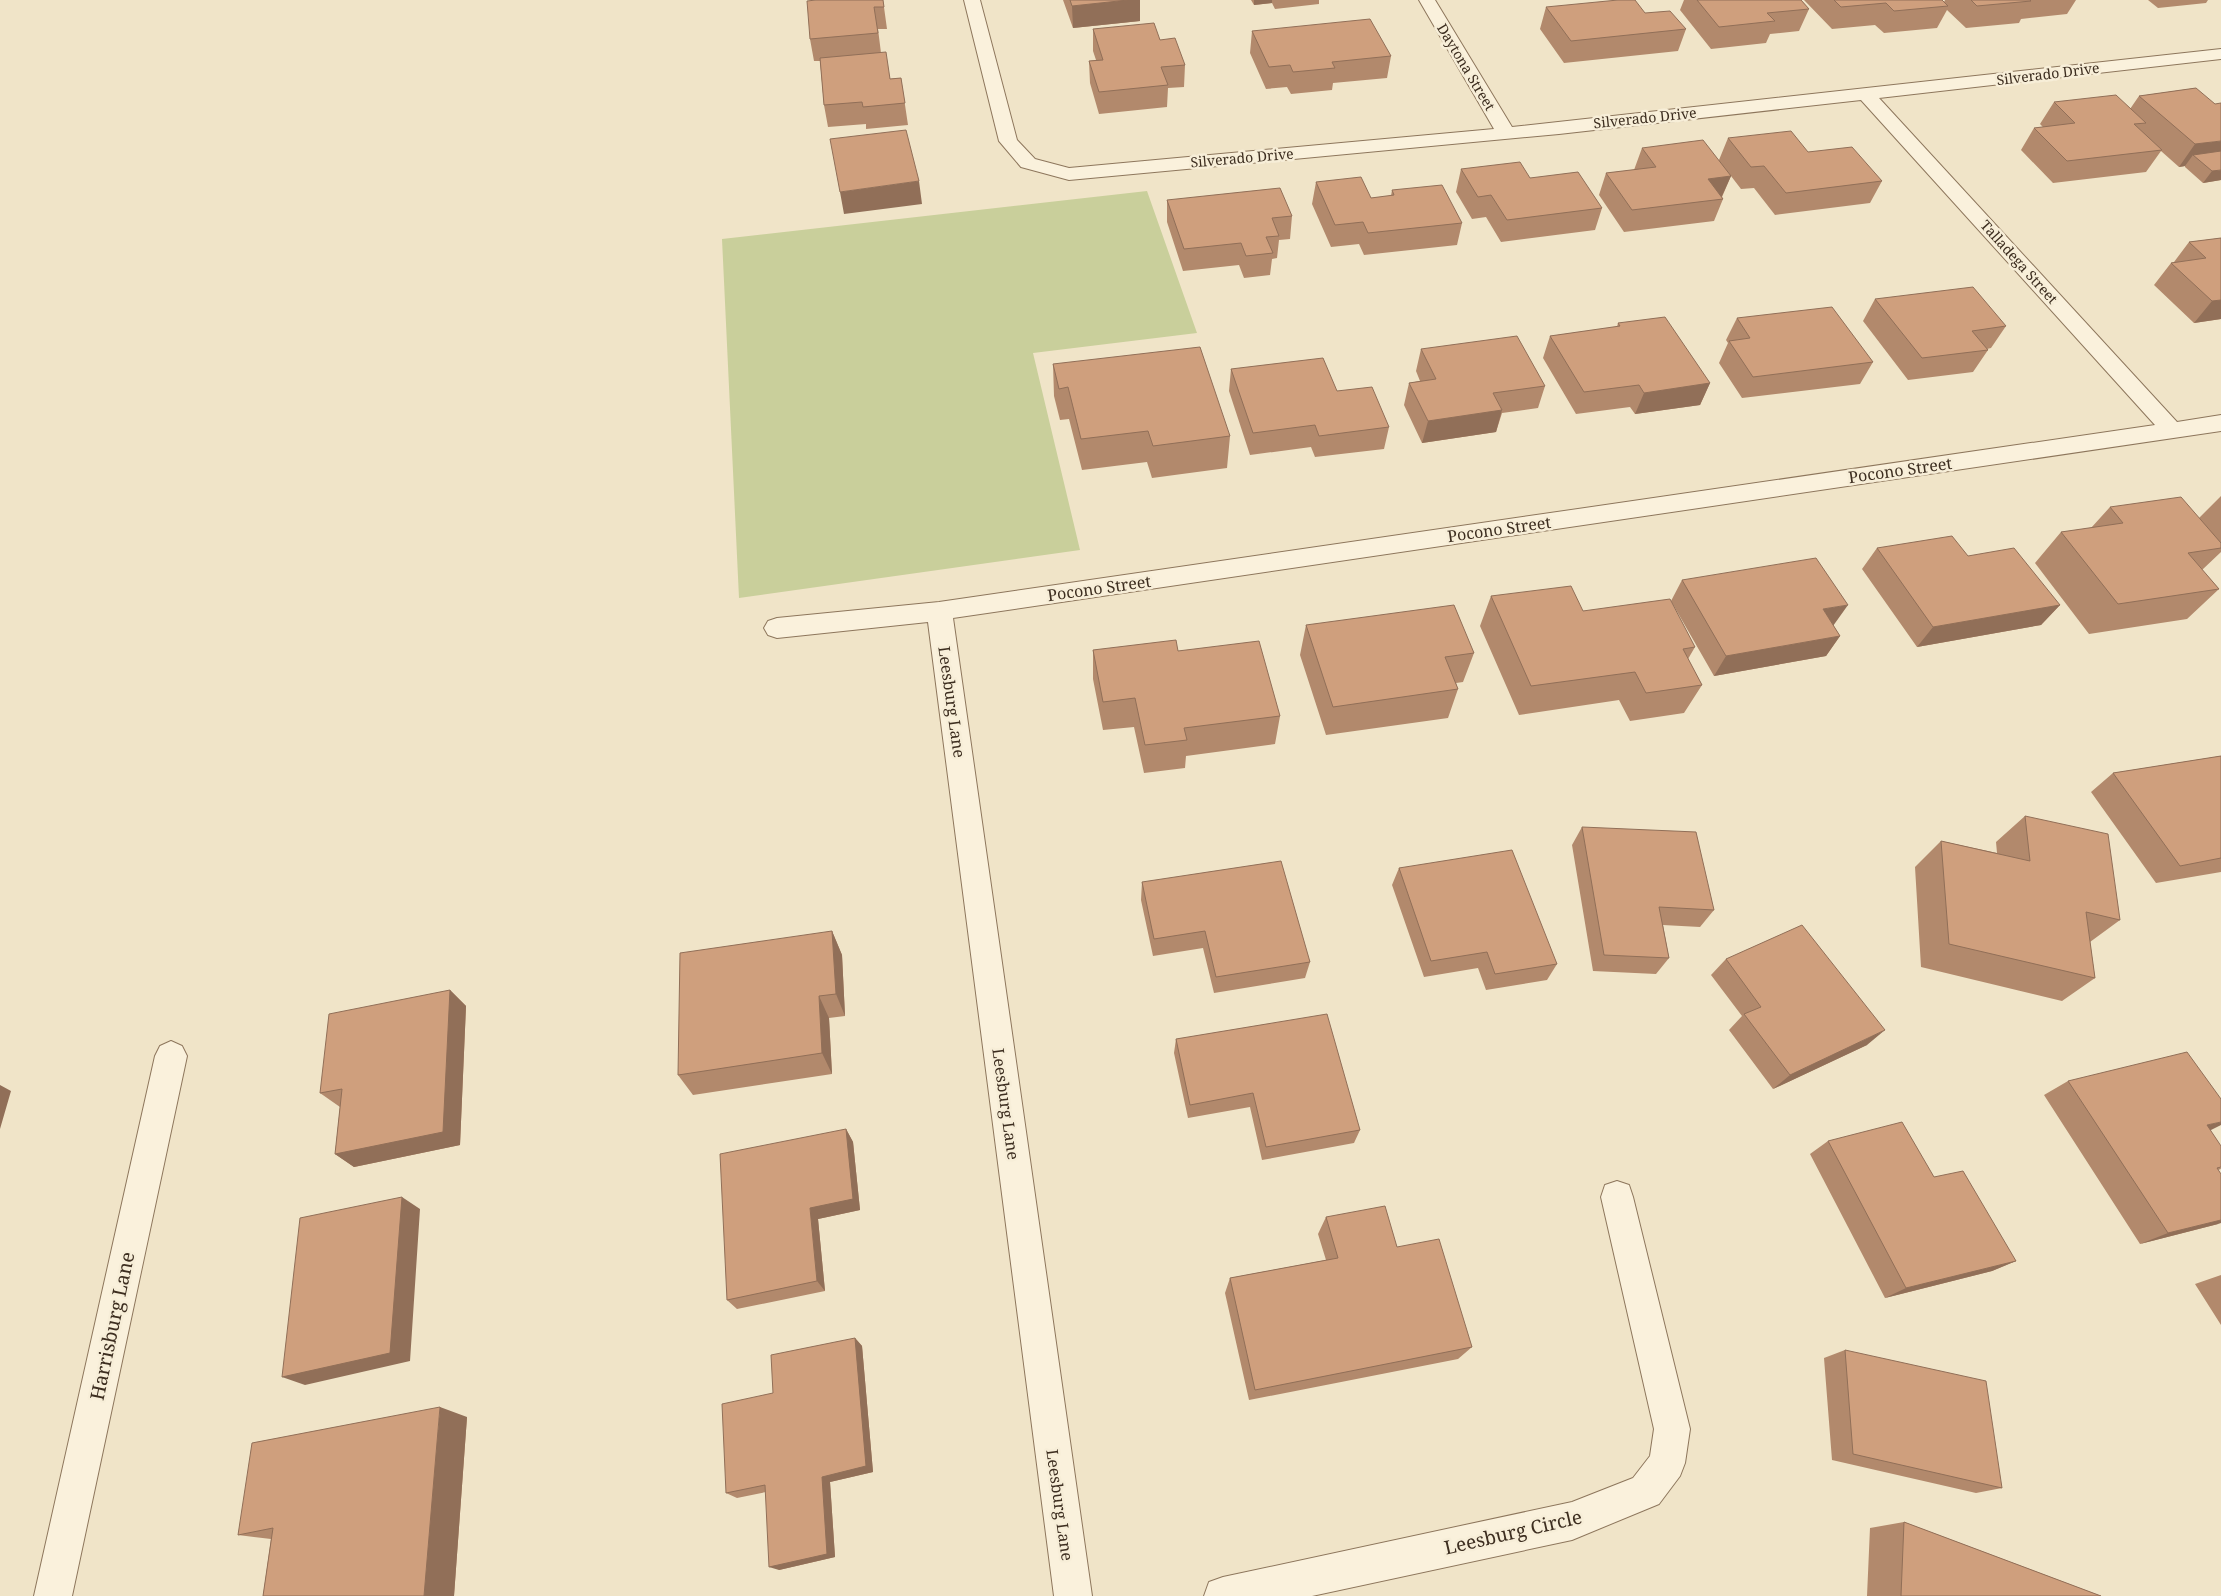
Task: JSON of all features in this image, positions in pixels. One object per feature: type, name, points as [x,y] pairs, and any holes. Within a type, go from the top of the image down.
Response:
[{"type":"street","name":"Silverado Drive","points":[[972,0],[1008,140],[1028,163],[1069,174],[1506,133],[2221,54]]},
{"type":"street","name":"Daytona Street","points":[[1427,0],[1506,133]]},
{"type":"street","name":"Talladega Street","points":[[1866,94],[2172,430]]},
{"type":"street","name":"Pocono Street","points":[[777,628],[939,611],[2221,423]]},
{"type":"street","name":"Leesburg Lane","points":[[939,611],[1073,1596]]},
{"type":"street","name":"Harrisburg Lane","points":[[54,1596],[171,1056]]},
{"type":"street","name":"Leesburg Circle","points":[[1223,1596],[1572,1521],[1646,1491],[1667,1463],[1672,1429],[1617,1197]]},
{"type":"green space","points":[[1147,191],[1197,333],[1033,353],[1080,550],[739,598],[722,239]]},
{"type":"building","points":[[883,0],[884,7],[874,7],[878,33],[810,39],[807,1]]},
{"type":"building","points":[[1070,0],[1128,0],[1072,6]]},
{"type":"building","points":[[1635,0],[1645,13],[1670,11],[1686,29],[1571,41],[1546,7]]},
{"type":"building","points":[[1697,0],[1801,0],[1809,9],[1767,13],[1775,21],[1719,27]]},
{"type":"building","points":[[1834,0],[1942,0],[1948,6],[1894,11],[1886,3],[1841,7]]},
{"type":"building","points":[[1971,0],[2030,0],[2031,1],[1977,6]]},
{"type":"building","points":[[1370,19],[1391,56],[1332,62],[1335,68],[1293,72],[1290,65],[1269,67],[1252,31]]},
{"type":"building","points":[[1154,23],[1160,40],[1175,38],[1185,65],[1161,67],[1168,85],[1099,92],[1089,61],[1103,60],[1093,29]]},
{"type":"building","points":[[886,52],[890,79],[901,78],[905,103],[863,107],[862,102],[824,105],[820,58]]},
{"type":"building","points":[[2196,88],[2215,104],[2221,103],[2221,141],[2195,144],[2139,96]]},
{"type":"building","points":[[2116,95],[2146,123],[2134,124],[2162,150],[2067,161],[2034,128],[2075,123],[2054,102]]},
{"type":"building","points":[[906,130],[919,181],[840,192],[830,139]]},
{"type":"building","points":[[1791,131],[1808,152],[1852,147],[1882,181],[1786,193],[1764,166],[1751,167],[1728,138]]},
{"type":"building","points":[[1703,140],[1731,176],[1708,179],[1723,199],[1632,210],[1606,173],[1656,167],[1642,148]]},
{"type":"building","points":[[2221,151],[2221,170],[2212,171],[2193,155]]},
{"type":"building","points":[[1520,162],[1530,178],[1578,172],[1602,208],[1507,220],[1491,195],[1478,197],[1461,169]]},
{"type":"building","points":[[1361,177],[1371,198],[1394,195],[1392,190],[1442,185],[1462,223],[1368,233],[1363,222],[1335,225],[1316,182]]},
{"type":"building","points":[[1280,188],[1292,216],[1272,218],[1279,236],[1266,237],[1273,253],[1246,256],[1241,243],[1184,249],[1167,200]]},
{"type":"building","points":[[2221,238],[2221,300],[2212,301],[2171,263],[2206,258],[2189,242]]},
{"type":"building","points":[[1973,287],[2006,326],[1972,331],[1988,350],[1922,358],[1875,299]]},
{"type":"building","points":[[1832,307],[1873,362],[1753,377],[1729,341],[1750,338],[1737,318]]},
{"type":"building","points":[[1665,317],[1710,383],[1644,393],[1639,385],[1584,392],[1550,336],[1620,326],[1618,323]]},
{"type":"building","points":[[1517,336],[1545,386],[1493,393],[1502,410],[1428,421],[1409,383],[1436,379],[1421,349]]},
{"type":"building","points":[[1200,347],[1230,436],[1153,446],[1148,431],[1081,439],[1068,387],[1059,389],[1053,364]]},
{"type":"building","points":[[1323,358],[1337,391],[1372,387],[1389,427],[1319,436],[1315,425],[1253,433],[1231,369]]},
{"type":"building","points":[[2181,497],[2221,543],[2221,548],[2188,553],[2219,589],[2118,604],[2061,532],[2123,523],[2110,507]]},
{"type":"building","points":[[1952,536],[1968,556],[2014,548],[2060,605],[1933,627],[1877,548]]},
{"type":"building","points":[[1816,558],[1848,605],[1823,609],[1840,636],[1726,656],[1682,580]]},
{"type":"building","points":[[1571,586],[1583,611],[1670,599],[1695,647],[1683,649],[1702,685],[1646,693],[1635,672],[1531,686],[1491,596]]},
{"type":"building","points":[[1454,605],[1474,653],[1445,657],[1458,689],[1333,707],[1306,625]]},
{"type":"building","points":[[1176,640],[1178,651],[1259,641],[1280,716],[1184,728],[1187,740],[1145,745],[1135,698],[1103,702],[1093,650]]},
{"type":"building","points":[[2221,756],[2221,858],[2180,866],[2113,773]]},
{"type":"building","points":[[2025,816],[2108,834],[2120,920],[2086,912],[2095,978],[1949,944],[1941,841],[2030,861]]},
{"type":"building","points":[[1582,827],[1696,832],[1714,910],[1659,907],[1669,958],[1604,955]]},
{"type":"building","points":[[1512,850],[1557,964],[1495,974],[1487,952],[1431,961],[1399,868]]},
{"type":"building","points":[[1281,861],[1310,962],[1216,977],[1205,931],[1154,939],[1142,882]]},
{"type":"building","points":[[1802,925],[1885,1030],[1790,1075],[1744,1014],[1761,1007],[1726,959]]},
{"type":"building","points":[[832,931],[836,994],[819,996],[822,1053],[678,1075],[680,953]]},
{"type":"building","points":[[450,990],[443,1132],[335,1154],[342,1089],[320,1093],[329,1014]]},
{"type":"building","points":[[1327,1014],[1360,1130],[1266,1147],[1253,1093],[1190,1105],[1176,1039]]},
{"type":"building","points":[[2187,1052],[2221,1099],[2221,1122],[2207,1125],[2221,1146],[2221,1167],[2217,1168],[2221,1174],[2221,1220],[2168,1233],[2068,1081]]},
{"type":"building","points":[[1902,1122],[1934,1177],[1963,1171],[2016,1261],[1906,1288],[1828,1141]]},
{"type":"building","points":[[846,1129],[853,1199],[810,1208],[817,1281],[727,1300],[720,1154]]},
{"type":"building","points":[[402,1197],[390,1353],[282,1377],[300,1218]]},
{"type":"building","points":[[1385,1206],[1397,1247],[1439,1239],[1472,1347],[1255,1390],[1230,1278],[1338,1258],[1326,1217]]},
{"type":"building","points":[[855,1338],[866,1466],[822,1477],[827,1554],[769,1567],[765,1485],[726,1493],[722,1404],[773,1393],[771,1355]]},
{"type":"building","points":[[1845,1350],[1986,1381],[2002,1488],[1853,1454]]},
{"type":"building","points":[[440,1407],[424,1596],[263,1596],[273,1528],[238,1535],[252,1443]]},
{"type":"building","points":[[1904,1522],[2101,1596],[1901,1596]]}]
